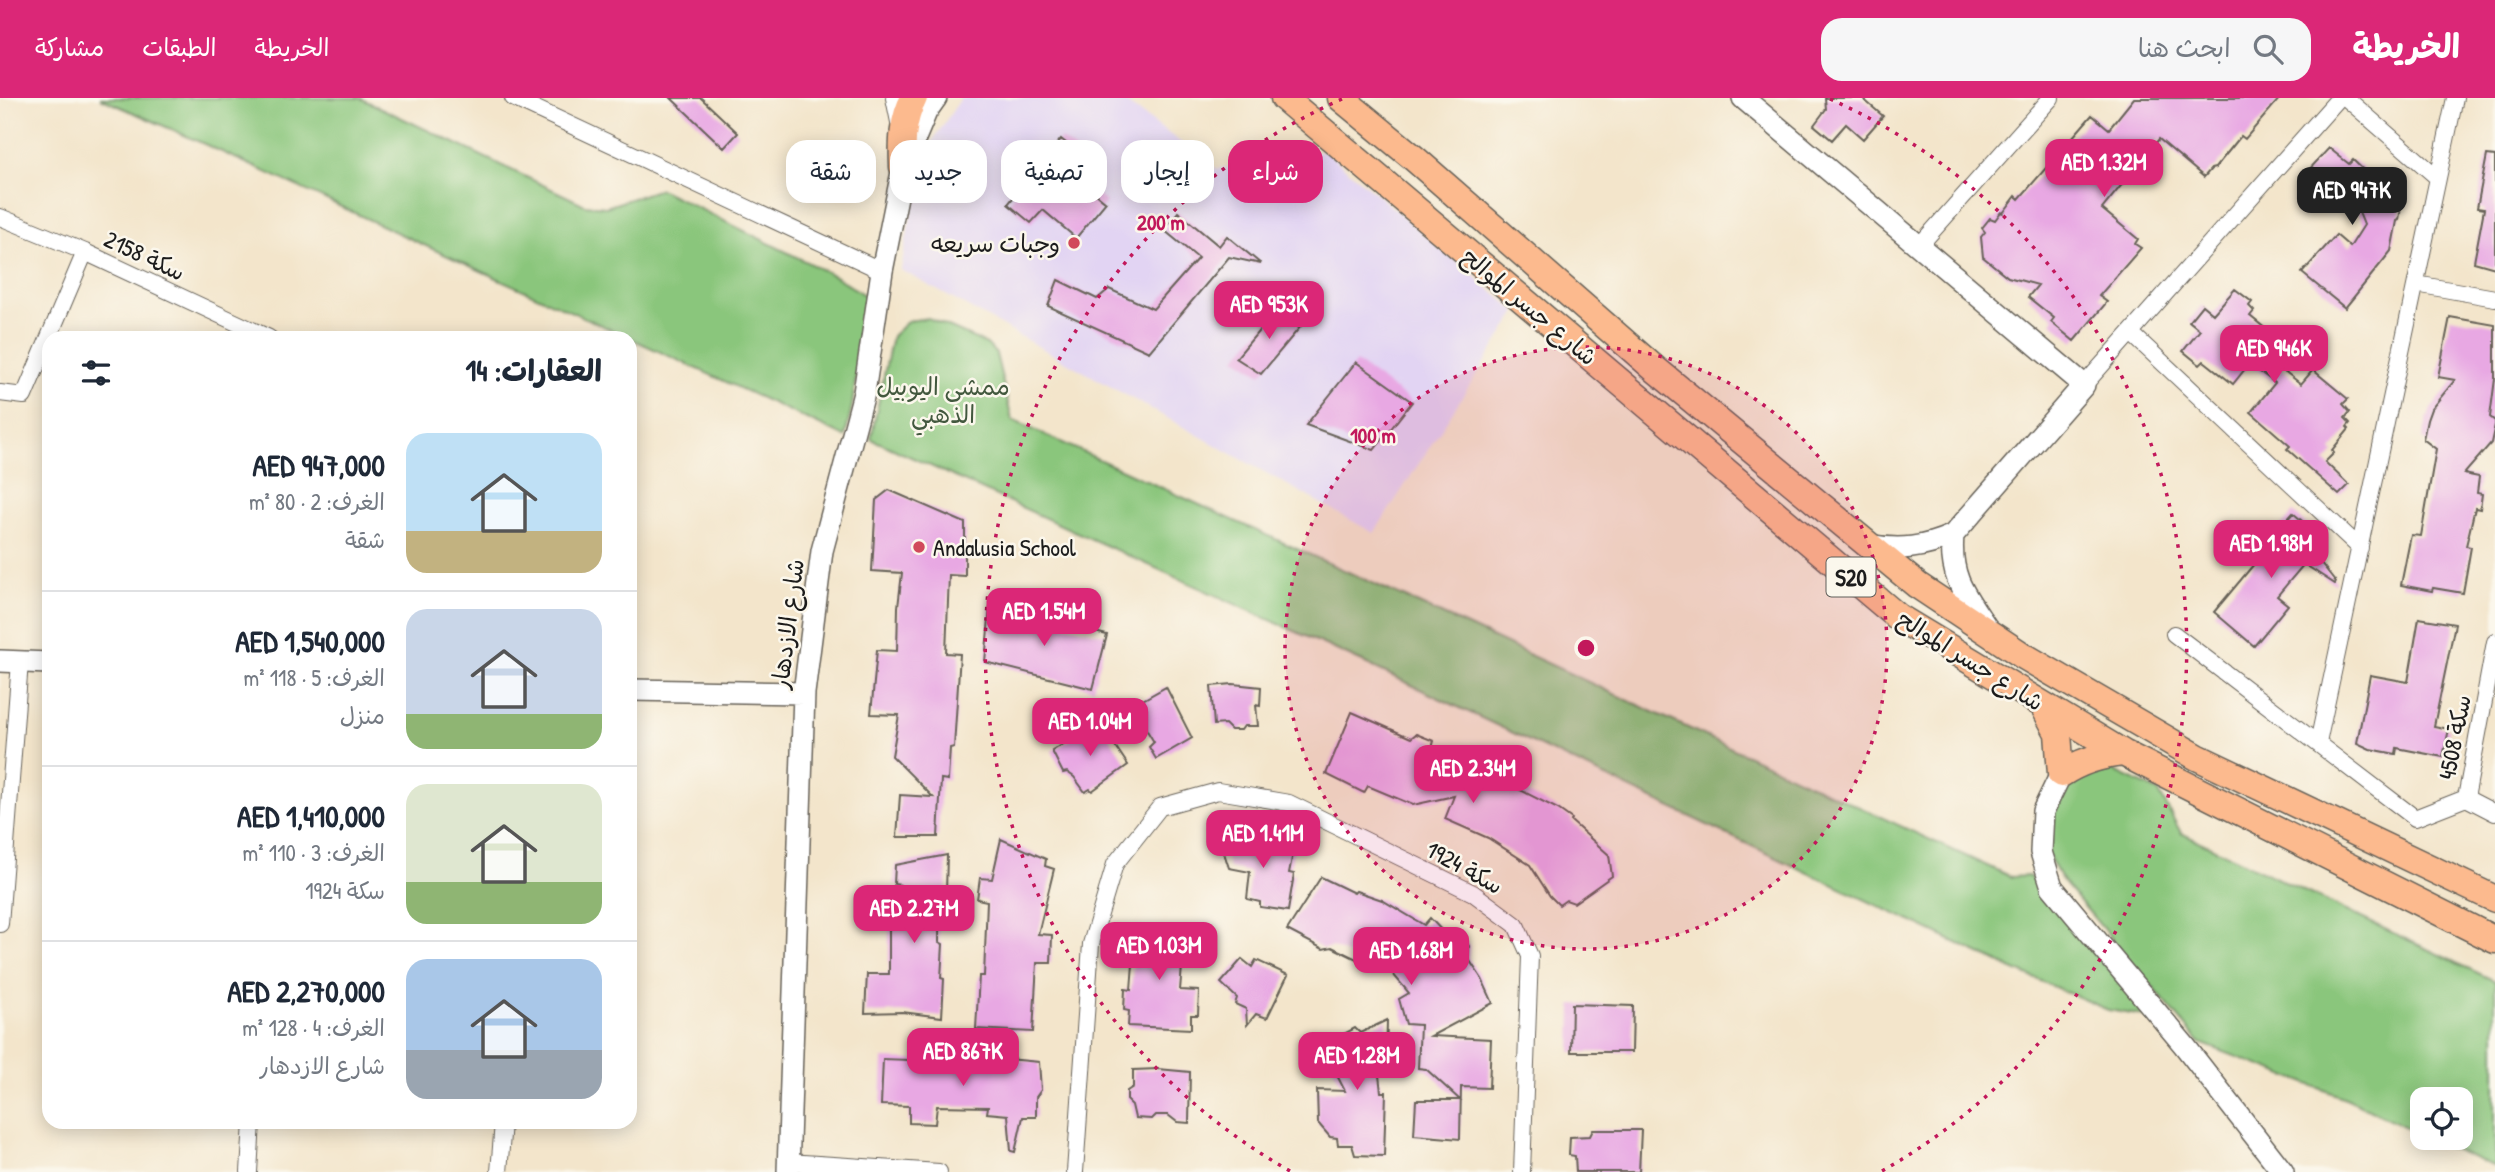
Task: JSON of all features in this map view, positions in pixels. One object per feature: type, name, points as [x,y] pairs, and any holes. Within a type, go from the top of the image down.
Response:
[{"type":"main road","points":[[902,140],[909,107],[914,98]]},
{"type":"main road","name":"شارع جسر الموالح","points":[[1284,98],[1898,617],[2175,782],[2495,940]]},
{"type":"main road","name":"شارع جسر الموالح","points":[[1341,98],[1415,159],[1655,369],[1917,585],[1992,636],[2197,757],[2495,899]]},
{"type":"main road","points":[[1371,98],[1415,159]]},
{"type":"main road","points":[[2043,705],[2058,733],[2061,774],[2080,762],[2123,753]]},
{"type":"street","points":[[515,98],[882,271]]},
{"type":"street","points":[[894,98],[902,137]]},
{"type":"street","name":"شارع الازدهار","points":[[914,140],[926,112],[936,98]]},
{"type":"street","points":[[1919,246],[2051,98]]},
{"type":"street","points":[[1867,545],[1911,549],[1933,544],[1953,535],[2339,98]]},
{"type":"street","points":[[2346,98],[2438,178]]},
{"type":"street","points":[[2318,743],[2455,98]]},
{"type":"street","points":[[1755,102],[1919,246],[2084,385]]},
{"type":"street","name":"شارع الازدهار","points":[[788,1167],[804,693],[822,551],[864,393],[882,271],[896,203]]},
{"type":"street","name":"سكة 2158","points":[[0,217],[85,252],[254,331]]},
{"type":"street","points":[[52,331],[85,252]]},
{"type":"street","points":[[2416,284],[2495,298]]},
{"type":"street","points":[[2131,333],[2360,548]]},
{"type":"street","points":[[0,393],[24,396],[42,354]]},
{"type":"street","points":[[1953,535],[1951,556],[1957,579],[1992,636]]},
{"type":"street","points":[[2174,634],[2415,818],[2466,798],[2495,813]]},
{"type":"street","name":"سكة 4508","points":[[2466,798],[2495,642]]},
{"type":"street","points":[[0,924],[10,661],[42,663]]},
{"type":"street","points":[[637,690],[804,693]]},
{"type":"street","points":[[2061,774],[2043,811],[2041,852],[2052,887],[2184,1045],[2283,1172]]},
{"type":"street","name":"سكة 1924","points":[[1075,1172],[1091,944],[1115,863],[1160,807],[1218,791],[1289,803],[1473,893],[1516,925],[1530,957],[1522,1172]]},
{"type":"street","points":[[249,1172],[252,1129]]},
{"type":"street","points":[[499,1172],[502,1129]]},
{"type":"street","points":[[788,1167],[939,1172]]},
{"type":"shaded area","points":[[961,98],[1120,98],[1177,140],[1121,140],[1121,203],[1214,203],[1214,167],[1217,169],[1228,167],[1228,203],[1323,203],[1325,151],[1517,312],[1374,533],[901,270],[913,203],[987,203],[987,140],[933,140]]},
{"type":"green space","name":"ممشى اليوبيل الذهبي","points":[[100,98],[360,98],[585,205],[606,207],[660,189],[835,276],[867,297],[852,406],[845,437],[637,341],[637,331],[614,331]]},
{"type":"green space","name":"ممشى اليوبيل الذهبي","points":[[928,318],[987,344],[996,354],[1012,420],[2011,877],[2029,876],[2150,1017],[2108,1010],[2001,964],[1367,664],[871,439],[892,336],[908,321]]},
{"type":"green space","points":[[2100,764],[2159,792],[2181,833],[2495,981],[2495,1167],[2455,1150],[2473,1150],[2473,1087],[2410,1087],[2410,1129],[2348,1099],[2200,1043],[2061,879],[2048,855],[2053,801],[2075,777]]},
{"type":"building","points":[[671,98],[701,98],[738,133],[724,148]]},
{"type":"building","points":[[1825,98],[1862,98],[1883,116],[1863,139],[1846,124],[1832,140],[1814,125],[1826,109]]},
{"type":"building","points":[[2134,98],[2280,98],[2245,139],[2241,136],[2215,168],[2204,177],[2159,139],[2102,209],[2138,239],[2135,244],[2141,248],[2099,296],[2107,302],[2074,341],[2051,322],[2054,318],[2028,297],[2038,285],[2008,277],[1983,257],[1981,237],[1985,232],[1982,228],[1990,218],[1995,220],[2003,213],[2016,196],[2019,199],[2092,115],[2109,129]]},
{"type":"building","points":[[2329,148],[2349,164],[2353,160],[2376,182],[2378,180],[2401,200],[2396,200],[2396,206],[2401,207],[2391,251],[2345,308],[2302,273],[2336,235],[2350,247],[2364,225],[2358,210],[2367,201],[2317,202],[2316,196],[2302,184],[2307,178],[2305,174]]},
{"type":"building","points":[[2487,155],[2495,156],[2495,268],[2474,262],[2484,209],[2477,208]]},
{"type":"building","points":[[1105,203],[1076,238],[1043,210],[1031,223],[1008,204]]},
{"type":"building","points":[[1178,212],[1219,246],[1227,236],[1261,264],[1229,257],[1149,352],[1048,306],[1058,280],[1097,299],[1109,289],[1153,309],[1198,258],[1164,230]]},
{"type":"building","points":[[2235,289],[2252,302],[2249,306],[2254,311],[2250,316],[2277,338],[2265,353],[2275,364],[2301,384],[2313,370],[2348,399],[2343,404],[2350,412],[2345,418],[2350,423],[2347,427],[2349,429],[2325,462],[2349,485],[2339,495],[2287,449],[2290,446],[2251,412],[2275,383],[2249,364],[2233,384],[2204,361],[2200,365],[2183,351],[2200,330],[2189,321],[2202,305],[2213,314]]},
{"type":"building","points":[[1279,307],[1301,326],[1261,374],[1236,358]]},
{"type":"building","points":[[2450,317],[2495,325],[2495,379],[2490,417],[2495,421],[2495,425],[2491,443],[2464,474],[2479,477],[2477,493],[2482,494],[2480,509],[2475,508],[2466,546],[2471,547],[2463,593],[2401,585],[2411,535],[2421,536],[2436,449],[2423,439],[2427,420],[2431,409],[2455,380],[2438,377]]},
{"type":"building","points":[[1356,362],[1412,402],[1374,450],[1306,425]]},
{"type":"building","points":[[889,490],[965,523],[965,576],[949,575],[946,653],[960,654],[954,747],[950,748],[948,780],[941,779],[938,837],[897,837],[900,795],[933,797],[892,756],[899,715],[871,714],[877,650],[897,651],[902,573],[872,571],[876,500]]},
{"type":"building","points":[[2293,513],[2324,540],[2313,553],[2336,582],[2335,584],[2304,564],[2277,596],[2288,605],[2254,646],[2214,612],[2265,551],[2262,548]]},
{"type":"building","points":[[990,607],[1107,635],[1093,689],[985,662]]},
{"type":"building","points":[[2419,618],[2455,624],[2434,726],[2449,729],[2443,757],[2397,748],[2396,754],[2370,749],[2357,743],[2370,675],[2408,682]]},
{"type":"building","points":[[1233,684],[1261,687],[1260,706],[1256,705],[1258,726],[1231,730],[1225,724],[1214,725],[1211,686]]},
{"type":"building","points":[[1166,687],[1192,738],[1156,759],[1149,747],[1154,742],[1132,706]]},
{"type":"building","points":[[1352,712],[1411,738],[1416,734],[1434,741],[1431,751],[1444,762],[1456,768],[1469,764],[1558,809],[1609,855],[1612,876],[1574,903],[1566,900],[1559,905],[1530,865],[1488,838],[1445,819],[1454,796],[1413,805],[1368,786],[1364,793],[1326,774]]},
{"type":"building","points":[[1099,722],[1128,765],[1092,791],[1090,789],[1085,792],[1074,777],[1067,772],[1063,773],[1052,751]]},
{"type":"building","points":[[1218,835],[1245,842],[1274,843],[1294,848],[1289,873],[1294,874],[1288,911],[1260,907],[1260,902],[1247,899],[1250,872],[1229,868]]},
{"type":"building","points":[[1001,839],[1046,859],[1045,866],[1054,869],[1038,934],[1052,935],[1051,963],[1037,963],[1033,1032],[976,1029],[979,976],[984,976],[987,901],[977,899],[980,878],[992,879]]},
{"type":"building","points":[[947,855],[946,893],[940,892],[939,942],[943,944],[941,978],[944,979],[942,1017],[902,1012],[865,1013],[867,974],[889,974],[889,928],[893,927],[894,916],[908,916],[900,885],[894,884],[895,865]]},
{"type":"building","points":[[1321,877],[1354,893],[1356,891],[1382,900],[1424,925],[1430,918],[1447,936],[1455,929],[1469,946],[1468,958],[1493,1003],[1431,1036],[1491,1039],[1489,1088],[1461,1087],[1460,1139],[1414,1135],[1416,1100],[1460,1100],[1426,1069],[1418,1068],[1420,1025],[1406,1024],[1399,999],[1409,993],[1382,961],[1377,969],[1332,947],[1323,949],[1287,930]]},
{"type":"building","points":[[1136,926],[1185,931],[1180,990],[1199,991],[1198,1015],[1191,1015],[1191,1029],[1128,1026],[1129,1011],[1124,1010],[1125,989],[1131,990]]},
{"type":"building","points":[[1242,959],[1252,967],[1256,960],[1288,975],[1267,1018],[1256,1014],[1247,1025],[1246,1009],[1235,1004],[1237,998],[1221,983]]},
{"type":"building","points":[[1572,1004],[1633,1006],[1632,1052],[1571,1052]]},
{"type":"building","points":[[1387,1020],[1386,1063],[1378,1067],[1381,1092],[1386,1092],[1384,1156],[1355,1155],[1352,1145],[1338,1145],[1337,1138],[1330,1137],[1318,1123],[1317,1090],[1345,1091],[1326,1054],[1330,1050],[1327,1043],[1355,1028],[1360,1033]]},
{"type":"building","points":[[989,1057],[1039,1062],[1041,1090],[1036,1097],[1036,1117],[1023,1117],[1015,1152],[1011,1151],[1008,1115],[987,1113],[988,1107],[937,1106],[935,1124],[909,1123],[909,1106],[881,1105],[883,1059],[989,1063]]},
{"type":"building","points":[[1133,1070],[1190,1072],[1189,1123],[1177,1122],[1168,1115],[1156,1115],[1152,1119],[1135,1118],[1132,1105],[1127,1100],[1127,1091],[1133,1087]]},
{"type":"building","points":[[1593,1130],[1641,1130],[1639,1172],[1576,1172],[1575,1156],[1569,1155],[1570,1137],[1590,1136]]},
{"type":"place","name":"وجبات سريعه","points":[[1074,243]]},
{"type":"place","name":"Andalusia School","points":[[919,547]]}]
